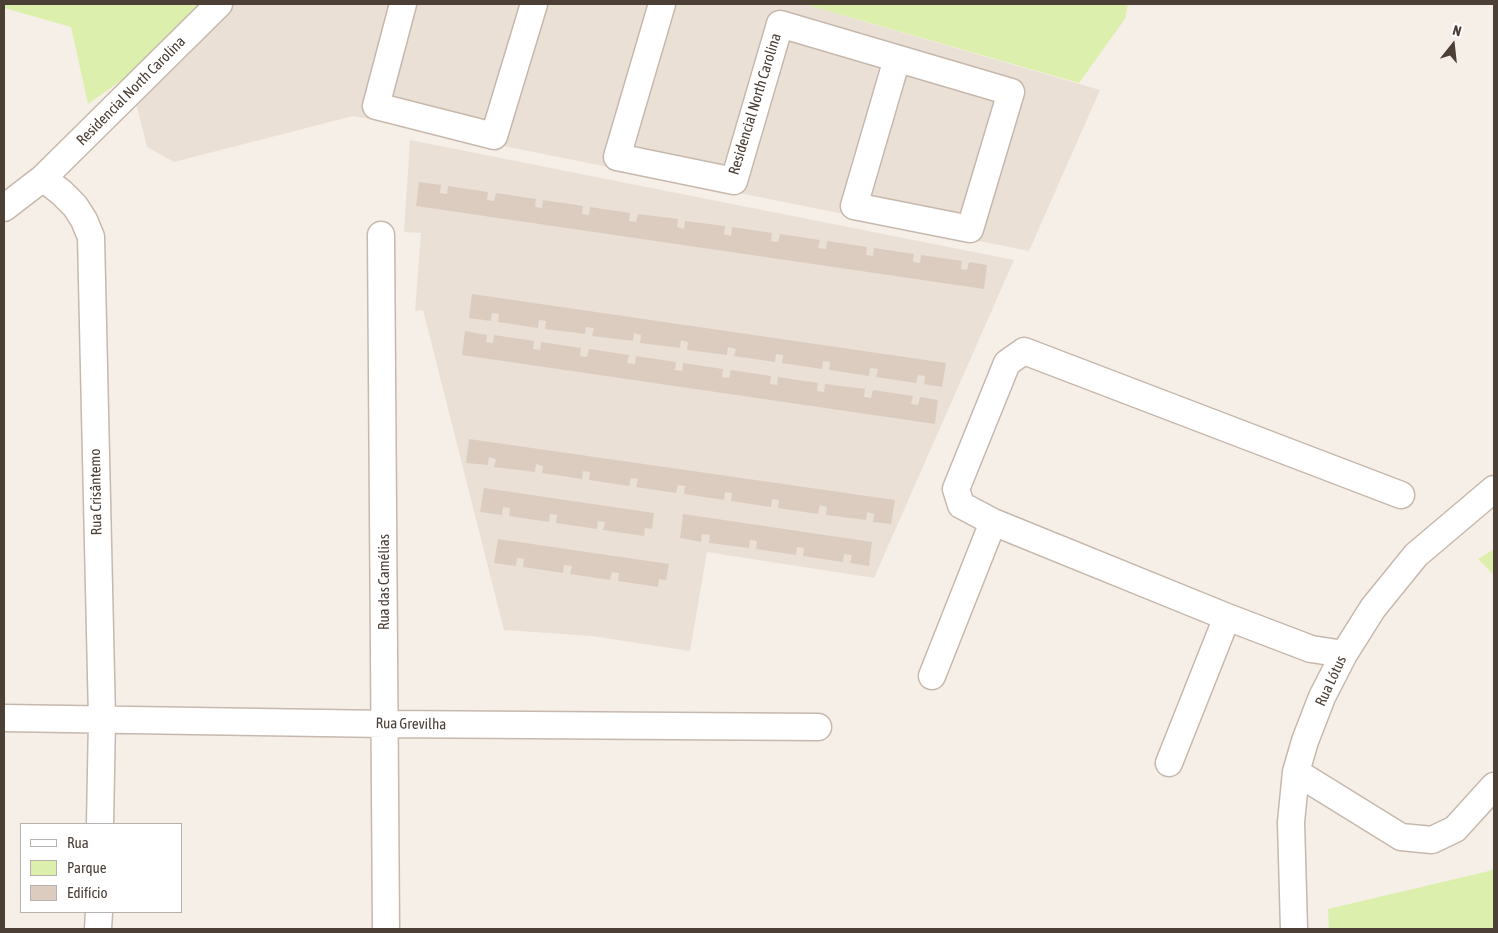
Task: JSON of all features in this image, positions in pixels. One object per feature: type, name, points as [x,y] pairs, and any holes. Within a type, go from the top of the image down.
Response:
[{"type":"street","name":"Residencial North Carolina","points":[[4,208],[43,178],[219,4]]},
{"type":"street","points":[[403,4],[376,106],[494,136],[534,4]]},
{"type":"street","name":"Residencial North Carolina","points":[[662,4],[617,157],[734,181],[780,24],[1011,92],[970,229],[854,206],[897,59]]},
{"type":"street","name":"Rua Crisântemo","points":[[43,178],[75,206],[84,220],[90,237],[102,719],[100,823]]},
{"type":"street","name":"Rua das Camélias","points":[[381,235],[386,929]]},
{"type":"street","points":[[1344,654],[1311,649],[993,522],[961,505],[956,489],[1007,363],[1024,352],[1402,495]]},
{"type":"street","name":"Rua Lótus","points":[[1294,929],[1291,822],[1296,772],[1305,741],[1322,697],[1344,654],[1373,608],[1416,555],[1494,489]]},
{"type":"street","points":[[932,676],[993,522]]},
{"type":"street","points":[[1169,764],[1227,617]]},
{"type":"street","name":"Rua Grevilha","points":[[4,718],[385,724],[818,727]]},
{"type":"street","points":[[1296,772],[1401,837],[1432,840],[1454,830],[1494,786]]},
{"type":"street","points":[[98,913],[98,929]]},
{"type":"shaded area","points":[[203,4],[804,4],[1100,90],[1029,251],[353,116],[174,162],[147,147],[129,75]]},
{"type":"shaded area","points":[[410,140],[1014,260],[874,578],[707,552],[690,651],[592,636],[504,630],[423,310],[415,311],[421,233],[404,232]]},
{"type":"green space","points":[[4,4],[203,4],[129,75],[88,104],[71,27],[4,8]]},
{"type":"green space","points":[[804,4],[1128,4],[1125,19],[1079,83]]},
{"type":"green space","points":[[1494,549],[1494,575],[1478,559]]},
{"type":"green space","points":[[1494,868],[1494,929],[1329,929],[1328,909],[1489,871]]},
{"type":"building","points":[[419,182],[441,185],[440,193],[447,194],[448,186],[488,192],[487,200],[494,201],[496,193],[536,199],[535,207],[542,208],[543,200],[583,206],[582,214],[589,215],[590,207],[630,213],[629,221],[636,222],[638,214],[678,219],[677,227],[684,229],[685,221],[725,226],[724,234],[731,236],[732,227],[772,233],[771,241],[778,242],[780,234],[820,240],[818,248],[826,249],[827,241],[867,247],[866,255],[873,256],[874,248],[914,254],[913,262],[920,263],[921,255],[962,261],[961,269],[967,270],[969,262],[987,265],[984,289],[416,206]]},
{"type":"building","points":[[472,294],[946,363],[942,387],[924,384],[925,376],[918,375],[916,383],[876,377],[878,369],[870,368],[869,376],[829,370],[830,362],[823,361],[822,369],[782,363],[783,355],[776,354],[775,362],[734,356],[736,349],[728,347],[727,355],[687,350],[688,342],[681,340],[680,348],[640,343],[641,335],[634,333],[633,341],[592,336],[594,328],[586,327],[585,334],[545,329],[546,321],[539,320],[538,328],[498,322],[499,314],[492,313],[491,321],[469,318]]},
{"type":"building","points":[[465,331],[487,335],[486,342],[493,343],[494,335],[534,341],[533,349],[540,350],[541,342],[581,348],[580,356],[587,357],[589,349],[629,355],[627,363],[635,364],[636,356],[676,362],[675,370],[682,371],[683,363],[723,369],[722,377],[729,378],[731,370],[771,376],[770,384],[777,385],[778,377],[818,383],[817,391],[824,392],[825,384],[865,389],[864,397],[871,398],[873,390],[913,396],[911,404],[918,405],[920,397],[938,400],[935,424],[462,355]]},
{"type":"building","points":[[469,439],[895,500],[891,524],[873,522],[874,514],[867,512],[866,520],[826,515],[827,507],[820,505],[818,514],[778,508],[779,500],[772,499],[771,507],[731,501],[732,493],[725,492],[724,500],[684,494],[685,486],[678,485],[676,493],[636,487],[638,479],[631,478],[629,486],[589,480],[590,472],[583,471],[582,479],[542,473],[543,466],[536,464],[535,472],[494,467],[496,459],[489,457],[488,465],[466,463]]},
{"type":"building","points":[[484,488],[654,513],[652,529],[645,528],[644,536],[603,530],[605,522],[598,521],[597,529],[556,523],[557,515],[550,514],[549,522],[509,516],[510,508],[503,507],[502,515],[480,512]]},
{"type":"building","points":[[683,514],[872,542],[869,566],[850,563],[852,555],[844,554],[843,562],[803,556],[804,548],[797,547],[796,555],[756,549],[757,541],[750,540],[749,548],[709,543],[710,535],[702,534],[701,542],[680,538]]},
{"type":"building","points":[[498,539],[669,564],[666,580],[659,579],[658,587],[618,581],[619,573],[612,572],[610,580],[570,574],[572,566],[564,565],[563,573],[523,567],[524,559],[517,558],[516,566],[494,563]]}]
